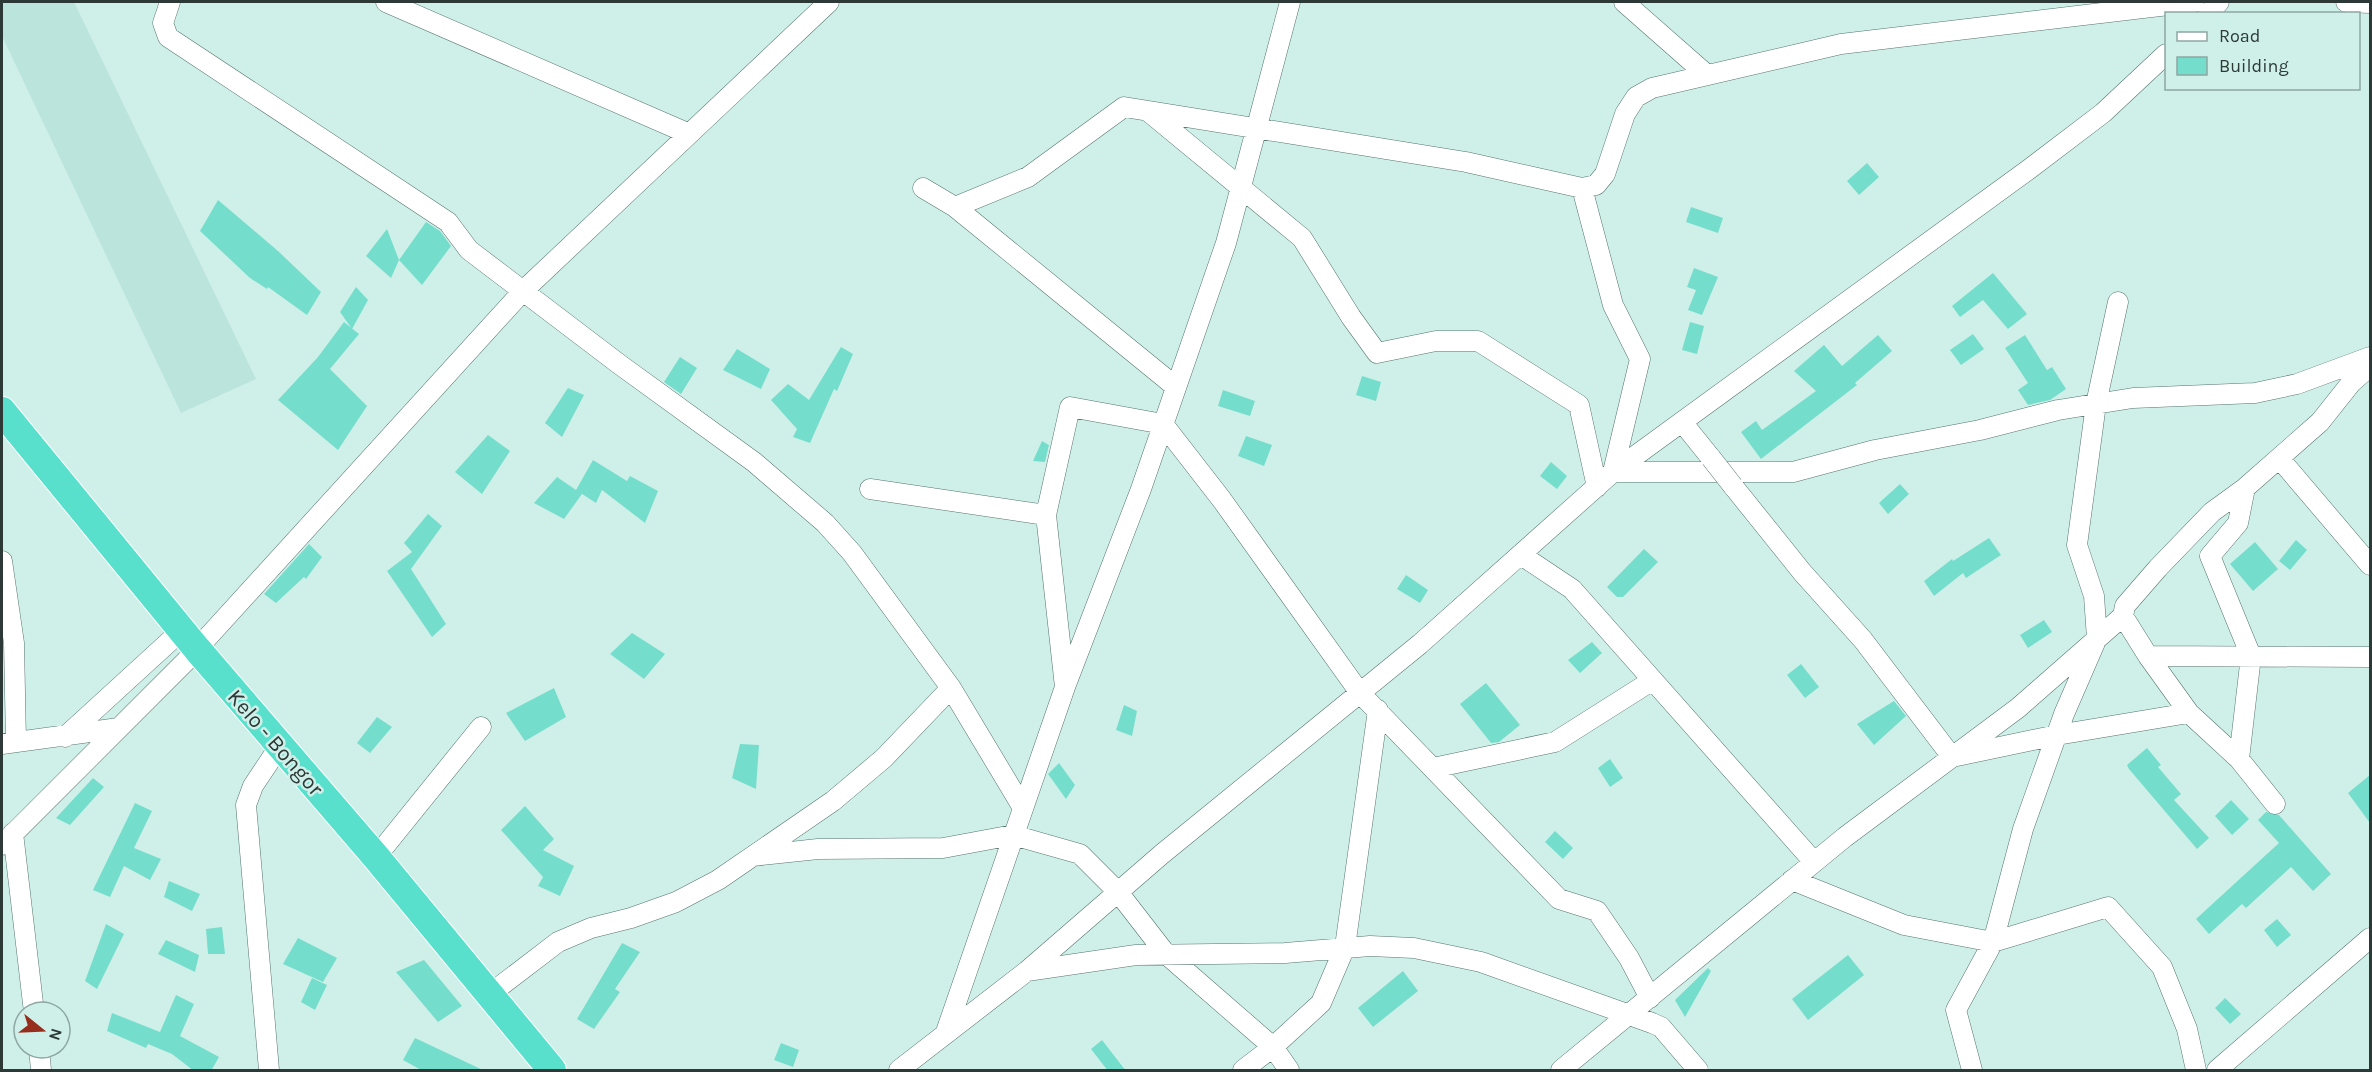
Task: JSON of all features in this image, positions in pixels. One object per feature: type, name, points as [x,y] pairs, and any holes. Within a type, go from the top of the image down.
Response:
[{"type":"highway","name":"Kelo - Bongor","points":[[2,411],[189,640],[376,857],[552,1071]]},
{"type":"street","points":[[170,2],[163,23],[168,37],[448,222],[469,250],[754,462],[825,523],[852,553],[951,688],[1023,808]]},
{"type":"street","points":[[386,2],[687,133]]},
{"type":"street","points":[[32,1000],[7,839],[119,728],[189,640],[523,291],[687,133],[829,2]]},
{"type":"street","points":[[946,1032],[1065,687],[1163,424],[1226,243],[1290,2]]},
{"type":"street","points":[[1624,2],[1707,75]]},
{"type":"street","points":[[955,207],[1028,177],[1124,107],[1466,162],[1582,188],[1596,185],[1605,174],[1625,114],[1636,97],[1652,88],[1841,44],[2194,2]]},
{"type":"street","points":[[2346,2],[2370,3]]},
{"type":"street","points":[[899,1071],[1027,971],[1118,892],[1360,693],[1521,555],[1613,472],[2028,170],[2103,113],[2165,55]]},
{"type":"street","points":[[1147,111],[1302,238],[1351,317],[1377,353],[1436,340],[1478,341],[1579,405],[1597,487]]},
{"type":"street","points":[[923,188],[955,207],[1176,387]]},
{"type":"street","points":[[1582,188],[1613,305],[1640,359],[1613,472]]},
{"type":"street","points":[[1972,1071],[1956,1010],[1993,942],[2024,829],[2056,735],[2097,638],[2094,596],[2077,545],[2096,404],[2118,302]]},
{"type":"street","points":[[1613,472],[1793,472],[1875,450],[2096,404],[2133,398],[2255,393],[2297,384],[2370,357]]},
{"type":"street","points":[[1561,1071],[1814,862],[2018,708],[2123,616],[2125,606],[2212,512],[2245,488],[2320,422],[2351,383],[2370,366]]},
{"type":"street","points":[[1065,687],[1046,515],[1070,407],[1163,424],[1222,500],[1360,693],[1559,899],[1597,911],[1629,958],[1650,998]]},
{"type":"street","points":[[1682,422],[1802,572],[1863,640],[1952,757]]},
{"type":"street","points":[[2279,458],[2370,565]]},
{"type":"street","points":[[2239,759],[2251,656],[2210,556],[2238,523],[2245,488]]},
{"type":"street","points":[[870,489],[1046,515]]},
{"type":"street","points":[[1521,555],[1572,589],[1814,862]]},
{"type":"street","points":[[2,561],[14,643],[9,743],[119,728]]},
{"type":"street","points":[[2123,616],[2148,656],[2189,713],[2239,759],[2275,804]]},
{"type":"street","points":[[66,737],[189,640]]},
{"type":"street","points":[[2148,656],[2370,657]]},
{"type":"street","points":[[1433,768],[1555,742],[1653,680]]},
{"type":"street","points":[[490,994],[558,942],[591,928],[631,918],[676,902],[718,880],[832,801],[884,758],[951,688]]},
{"type":"street","points":[[1243,1071],[1321,1003],[1345,947],[1378,710]]},
{"type":"street","points":[[1952,757],[2056,735],[2189,713]]},
{"type":"street","points":[[376,857],[481,727]]},
{"type":"street","points":[[269,1071],[246,805],[253,786],[279,747]]},
{"type":"street","points":[[753,856],[818,849],[943,848],[1014,835],[1080,854],[1118,892],[1166,954],[1273,1047],[1289,1071]]},
{"type":"street","points":[[1792,880],[1904,925],[1993,942],[2108,908],[2162,967],[2187,1029],[2196,1071]]},
{"type":"street","points":[[2217,1071],[2370,939]]},
{"type":"street","points":[[1027,971],[1083,961],[1166,954],[1285,952],[1345,947],[1414,948],[1450,953],[1661,1027],[1698,1071]]},
{"type":"shaded area","points":[[2,2],[74,2],[256,379],[181,413],[2,36]]},
{"type":"building","points":[[1867,163],[1879,177],[1859,195],[1847,181]]},
{"type":"building","points":[[218,200],[278,251],[321,292],[307,315],[268,287],[267,289],[250,278],[200,231]]},
{"type":"building","points":[[1691,207],[1723,218],[1718,233],[1686,222]]},
{"type":"building","points":[[426,222],[440,231],[451,246],[422,285],[399,260]]},
{"type":"building","points":[[387,229],[399,260],[391,278],[366,256]]},
{"type":"building","points":[[1694,268],[1718,277],[1702,315],[1688,310],[1696,290],[1687,287]]},
{"type":"building","points":[[1993,273],[2027,314],[2008,329],[1983,300],[1960,317],[1952,306]]},
{"type":"building","points":[[356,287],[368,300],[352,329],[340,312]]},
{"type":"building","points":[[344,322],[359,334],[330,369],[367,406],[338,450],[278,400],[318,357]]},
{"type":"building","points":[[1690,322],[1704,326],[1697,354],[1682,350]]},
{"type":"building","points":[[1973,334],[1984,349],[1961,365],[1950,350]]},
{"type":"building","points":[[1878,335],[1892,351],[1855,383],[1857,385],[1761,459],[1741,432],[1756,421],[1762,430],[1816,391],[1794,371],[1824,345],[1842,366]]},
{"type":"building","points":[[2025,335],[2047,370],[2052,367],[2066,389],[2050,400],[2028,405],[2018,390],[2028,383],[2005,348]]},
{"type":"building","points":[[841,347],[853,354],[837,391],[834,389],[810,443],[793,437],[797,429],[771,400],[788,384],[809,400]]},
{"type":"building","points":[[737,349],[770,369],[761,389],[723,370]]},
{"type":"building","points":[[680,357],[697,368],[681,394],[664,382]]},
{"type":"building","points":[[1362,376],[1381,382],[1376,401],[1356,395]]},
{"type":"building","points":[[568,388],[584,395],[562,437],[545,423]]},
{"type":"building","points":[[1223,390],[1255,401],[1250,416],[1218,406]]},
{"type":"building","points":[[488,435],[510,451],[482,494],[455,472]]},
{"type":"building","points":[[1246,436],[1272,445],[1264,466],[1238,456]]},
{"type":"building","points":[[1042,441],[1049,445],[1045,462],[1033,461]]},
{"type":"building","points":[[593,460],[627,481],[630,476],[658,491],[645,523],[602,490],[596,503],[576,490]]},
{"type":"building","points":[[1551,462],[1567,476],[1557,489],[1540,476]]},
{"type":"building","points":[[557,477],[582,494],[564,519],[534,503]]},
{"type":"building","points":[[1900,484],[1909,494],[1888,514],[1879,503]]},
{"type":"building","points":[[428,514],[442,526],[411,569],[446,624],[432,637],[387,571],[412,552],[404,543]]},
{"type":"building","points":[[1989,538],[2001,555],[1966,578],[1963,573],[1934,596],[1924,581],[1952,559],[1953,561]]},
{"type":"building","points":[[2296,540],[2307,550],[2290,570],[2279,561]]},
{"type":"building","points":[[2255,542],[2278,569],[2253,591],[2230,564]]},
{"type":"building","points":[[309,544],[322,557],[306,579],[304,577],[276,603],[264,594]]},
{"type":"building","points":[[1644,549],[1658,562],[1623,597],[1617,597],[1607,587]]},
{"type":"building","points":[[1406,575],[1428,590],[1420,603],[1397,589]]},
{"type":"building","points":[[2044,620],[2052,632],[2028,648],[2020,635]]},
{"type":"building","points":[[632,633],[665,654],[644,679],[610,654]]},
{"type":"building","points":[[1592,642],[1602,653],[1580,673],[1568,660]]},
{"type":"building","points":[[1801,664],[1819,687],[1805,698],[1787,675]]},
{"type":"building","points":[[1486,683],[1520,725],[1499,742],[1491,743],[1460,704]]},
{"type":"building","points":[[554,688],[566,717],[525,741],[506,713]]},
{"type":"building","points":[[1894,701],[1906,716],[1874,745],[1857,724]]},
{"type":"building","points":[[1124,705],[1137,711],[1132,736],[1116,730]]},
{"type":"building","points":[[377,717],[392,727],[370,753],[357,743]]},
{"type":"building","points":[[740,744],[759,745],[756,789],[732,778]]},
{"type":"building","points":[[2147,748],[2161,765],[2158,767],[2181,794],[2174,800],[2209,838],[2197,849],[2127,765]]},
{"type":"building","points":[[1610,759],[1623,778],[1610,787],[1598,768]]},
{"type":"building","points":[[1059,763],[1075,785],[1066,799],[1048,774]]},
{"type":"building","points":[[2370,775],[2370,823],[2348,793]]},
{"type":"building","points":[[93,778],[104,787],[70,825],[56,818]]},
{"type":"building","points":[[2231,800],[2249,819],[2232,835],[2215,816]]},
{"type":"building","points":[[135,803],[152,811],[134,848],[161,859],[150,880],[124,866],[110,897],[93,890]]},
{"type":"building","points":[[525,806],[554,839],[543,850],[574,866],[560,896],[538,886],[543,877],[501,830]]},
{"type":"building","points":[[2266,812],[2279,815],[2331,874],[2313,891],[2291,867],[2246,908],[2242,904],[2209,934],[2196,919],[2279,843],[2258,820]]},
{"type":"building","points":[[1555,831],[1573,848],[1563,859],[1545,842]]},
{"type":"building","points":[[169,881],[200,894],[192,911],[164,897]]},
{"type":"building","points":[[2277,919],[2291,935],[2277,947],[2264,930]]},
{"type":"building","points":[[106,924],[124,934],[97,989],[85,981]]},
{"type":"building","points":[[222,927],[225,954],[208,954],[206,929]]},
{"type":"building","points":[[298,938],[337,958],[323,982],[283,964]]},
{"type":"building","points":[[166,940],[199,955],[195,972],[158,954]]},
{"type":"building","points":[[622,943],[640,952],[615,989],[620,992],[594,1029],[577,1019]]},
{"type":"building","points":[[1848,955],[1864,975],[1808,1020],[1792,999]]},
{"type":"building","points":[[424,960],[462,1006],[438,1022],[396,972]]},
{"type":"building","points":[[1708,968],[1711,971],[1685,1017],[1675,1000]]},
{"type":"building","points":[[1403,971],[1418,991],[1373,1027],[1358,1008]]},
{"type":"building","points":[[312,978],[327,985],[315,1010],[301,1002]]},
{"type":"building","points":[[176,995],[194,1004],[180,1036],[219,1057],[211,1071],[194,1071],[172,1054],[148,1044],[146,1048],[107,1031],[112,1013],[160,1032]]},
{"type":"building","points":[[2225,998],[2241,1014],[2230,1024],[2215,1008]]},
{"type":"building","points":[[415,1038],[485,1071],[423,1071],[403,1060]]},
{"type":"building","points":[[1102,1040],[1126,1071],[1108,1071],[1091,1049]]},
{"type":"building","points":[[781,1043],[799,1050],[793,1067],[774,1060]]}]
